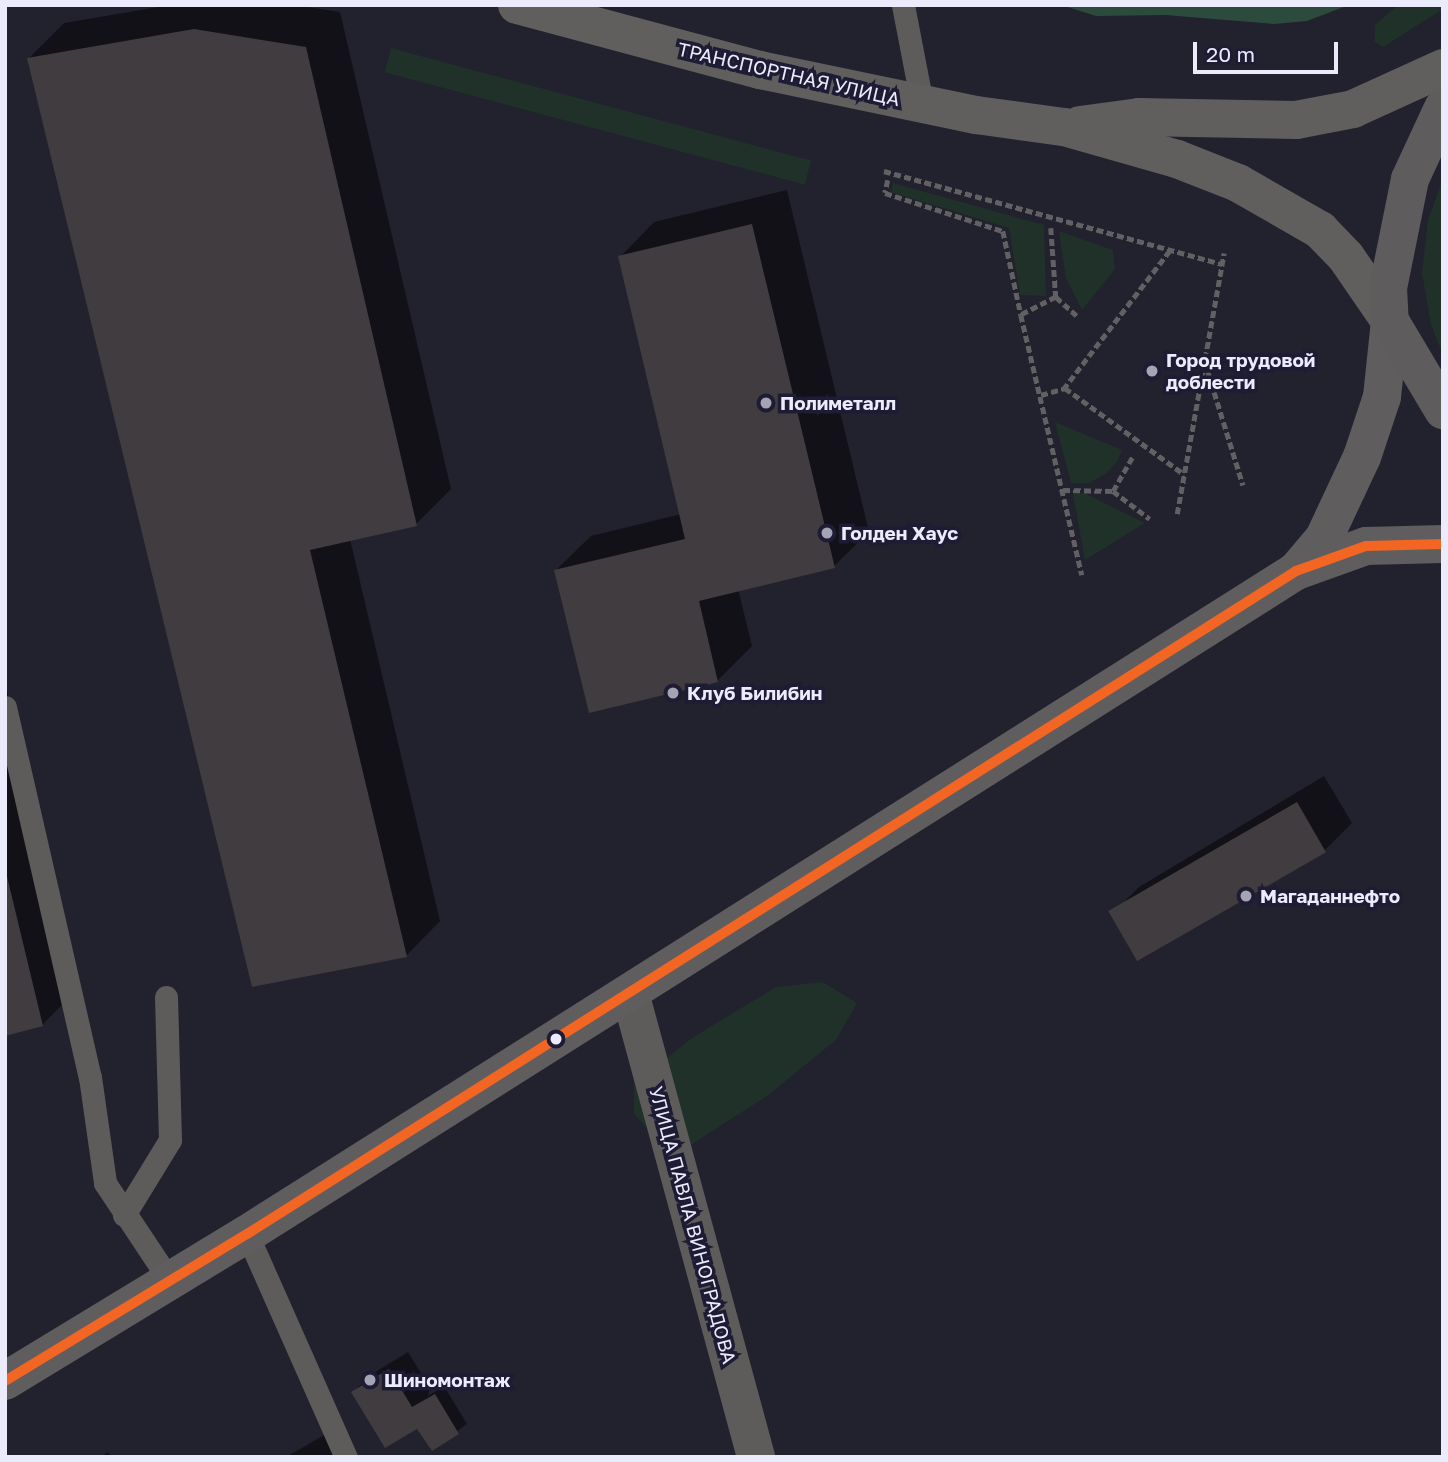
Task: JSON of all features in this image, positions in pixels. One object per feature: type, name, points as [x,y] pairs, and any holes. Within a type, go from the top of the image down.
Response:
[{"type":"highway","points":[[1443,108],[1423,143],[1401,209],[1388,267],[1390,321],[1443,410]]},
{"type":"main road","name":"ТРАНСПОРТНАЯ УЛИЦА","points":[[517,5],[760,70],[922,104],[1064,127],[1177,159],[1286,207],[1320,230],[1346,257],[1390,321]]},
{"type":"main road","name":"ТРАНСПОРТНАЯ УЛИЦА","points":[[1064,127],[1139,117],[1296,120],[1353,109],[1443,68]]},
{"type":"main road","points":[[1296,571],[1324,538],[1362,457],[1382,397],[1390,321]]},
{"type":"main road","points":[[5,1381],[168,1278],[247,1234],[402,1133],[630,993],[1296,571],[1366,546],[1443,544]]},
{"type":"street","name":"УЛИЦА ПАВЛА ВИНОГРАДОВА","points":[[630,993],[756,1457]]},
{"type":"lane","points":[[903,5],[922,104]]},
{"type":"lane","points":[[5,707],[90,1077],[105,1183],[168,1278]]},
{"type":"lane","points":[[124,1215],[170,1140],[166,997]]},
{"type":"lane","points":[[247,1234],[346,1457]]},
{"type":"path","points":[[884,171],[1222,264]]},
{"type":"path","points":[[888,180],[885,193],[1003,231],[1082,575]]},
{"type":"path","points":[[1051,228],[1056,297],[1077,317]]},
{"type":"path","points":[[1041,395],[1065,388],[1170,251]]},
{"type":"path","points":[[1177,514],[1224,253]]},
{"type":"path","points":[[1021,316],[1056,297]]},
{"type":"path","points":[[1205,361],[1243,485]]},
{"type":"path","points":[[1065,388],[1184,474]]},
{"type":"path","points":[[1113,491],[1133,456]]},
{"type":"path","points":[[1063,490],[1113,491],[1150,519]]},
{"type":"green space","points":[[1061,5],[1349,5],[1307,21],[1274,24],[1165,15],[1096,16]]},
{"type":"green space","points":[[1398,5],[1443,5],[1443,9],[1383,47],[1375,42],[1375,25]]},
{"type":"green space","points":[[391,48],[811,161],[805,185],[385,72]]},
{"type":"green space","points":[[1443,178],[1443,355],[1431,325],[1422,273],[1428,220]]},
{"type":"green space","points":[[893,183],[1044,225],[1046,296],[1020,295],[1009,228],[891,192]]},
{"type":"green space","points":[[1059,231],[1113,250],[1115,269],[1082,310],[1066,279]]},
{"type":"green space","points":[[1055,422],[1122,450],[1118,460],[1107,473],[1089,483],[1071,483]]},
{"type":"green space","points":[[1084,493],[1145,523],[1085,560],[1073,494]]},
{"type":"green space","points":[[823,982],[857,1003],[836,1040],[767,1096],[692,1144],[662,1144],[634,1114],[634,1084],[692,1038],[776,987]]},
{"type":"building","points":[[194,29],[306,47],[417,526],[310,550],[407,957],[252,987],[27,58]]},
{"type":"building","points":[[752,224],[835,568],[699,601],[718,682],[589,713],[554,570],[685,539],[618,256]]},
{"type":"building","points":[[1297,802],[1326,852],[1137,961],[1108,911]]},
{"type":"building","points":[[5,868],[43,1026],[5,1036]]},
{"type":"building","points":[[389,1369],[412,1407],[435,1394],[459,1434],[432,1451],[417,1429],[385,1448],[351,1392]]},
{"type":"transit line","points":[[5,1381],[247,1234],[1296,571],[1366,546],[1443,544]]},
{"type":"place","name":"Город трудовой доблести","points":[[1152,371]]},
{"type":"place","name":"Полиметалл","points":[[766,403]]},
{"type":"place","name":"Голден Хаус","points":[[827,533]]},
{"type":"place","name":"Клуб Билибин","points":[[673,693]]},
{"type":"place","name":"Магаданнефто","points":[[1246,896]]},
{"type":"place","name":"Шиномонтаж","points":[[370,1380]]}]
